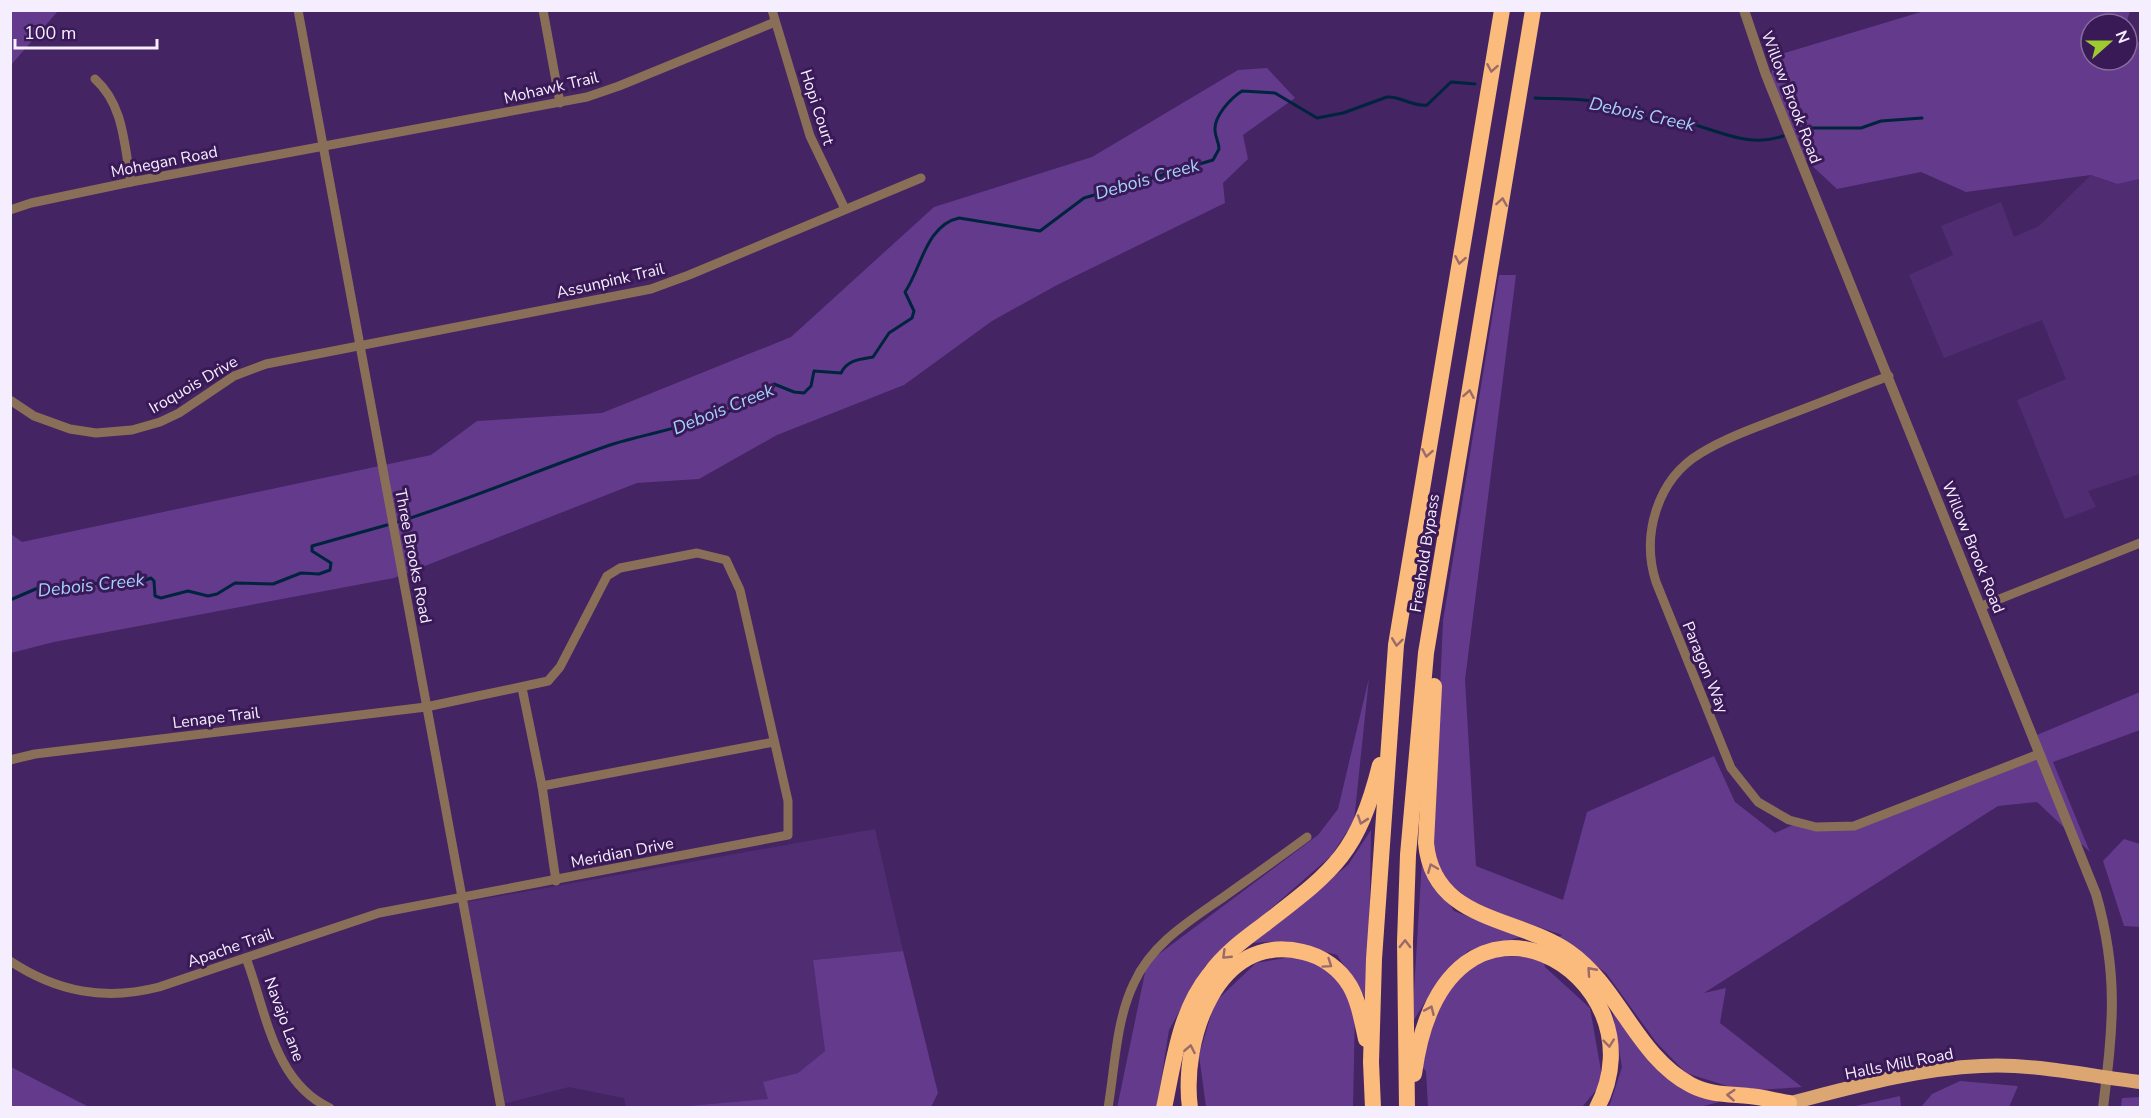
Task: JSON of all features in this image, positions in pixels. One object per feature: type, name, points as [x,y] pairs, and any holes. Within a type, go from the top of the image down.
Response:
[{"type":"highway","name":"Freehold Bypass","points":[[1373,1107],[1371,1062],[1374,959],[1390,723],[1405,584],[1502,10]]},
{"type":"highway","name":"Freehold Bypass","points":[[1408,1107],[1405,931],[1417,747],[1426,653],[1533,10]]},
{"type":"highway","points":[[1441,556],[1426,831],[1426,854],[1434,875],[1449,895],[1469,909],[1551,942],[1577,957],[1597,978],[1656,1057],[1682,1079],[1704,1091],[1789,1103]]},
{"type":"highway","points":[[1164,1107],[1180,1032],[1201,986],[1235,947],[1322,879],[1347,852],[1360,827],[1390,723]]},
{"type":"highway","points":[[1408,1107],[1422,1030],[1442,987],[1467,962],[1489,952],[1510,948],[1534,950],[1556,960],[1577,976],[1595,999],[1607,1028],[1610,1057],[1606,1087],[1597,1107]]},
{"type":"highway","points":[[1190,1107],[1188,1064],[1193,1033],[1203,1010],[1216,988],[1232,971],[1251,958],[1271,951],[1289,950],[1310,954],[1330,964],[1341,974],[1351,988],[1358,1005],[1371,1062]]},
{"type":"main road","name":"Halls Mill Road","points":[[1772,1107],[1908,1074],[1968,1067],[2008,1066],[2140,1082]]},
{"type":"street","name":"Three Brooks Road","points":[[298,10],[501,1107]]},
{"type":"street","points":[[543,10],[560,103]]},
{"type":"street","name":"Hopi Court","points":[[772,10],[810,136],[845,209]]},
{"type":"street","name":"Willow Brook Road","points":[[1744,10],[1766,75],[1982,606],[2096,894],[2107,938],[2114,1006],[2103,1107]]},
{"type":"street","name":"Mohawk Trail","points":[[324,147],[560,103],[620,86],[775,22]]},
{"type":"street","points":[[95,78],[108,91],[117,107],[131,182]]},
{"type":"street","name":"Mohegan Road","points":[[10,210],[31,203],[131,182],[324,147]]},
{"type":"street","name":"Assunpink Trail","points":[[361,345],[651,289],[921,178]]},
{"type":"street","name":"Iroquois Drive","points":[[10,400],[40,419],[70,429],[96,433],[132,430],[160,422],[178,413],[250,368],[361,345]]},
{"type":"street","name":"Paragon Way","points":[[1889,376],[1739,434],[1701,452],[1686,464],[1668,485],[1653,520],[1650,557],[1660,592],[1731,768],[1758,802],[1789,820],[1816,827],[1854,826],[2039,754]]},
{"type":"street","points":[[1982,606],[2140,543]]},
{"type":"street","name":"Lenape Trail","points":[[10,760],[47,752],[426,707],[548,681],[560,667],[607,576],[621,568],[696,553],[726,560],[740,590],[774,742]]},
{"type":"street","points":[[522,688],[542,786],[556,880]]},
{"type":"street","points":[[542,786],[774,742]]},
{"type":"street","name":"Meridian Drive","points":[[463,898],[788,835],[788,801],[774,742]]},
{"type":"street","points":[[1107,1107],[1125,1010],[1134,982],[1144,963],[1178,930],[1307,837]]},
{"type":"street","name":"Apache Trail","points":[[10,961],[35,976],[64,988],[107,995],[159,987],[379,913],[463,898]]},
{"type":"street","name":"Navajo Lane","points":[[246,958],[284,1065],[300,1087],[330,1107]]},
{"type":"shaded area","points":[[10,11],[58,11],[11,65]]},
{"type":"shaded area","points":[[1924,11],[2130,11],[2079,12],[2079,72],[2139,72],[2140,42],[2140,179],[2117,184],[2091,175],[1966,192],[1921,172],[1837,189],[1794,149],[1768,90],[1775,56]]},
{"type":"shaded area","points":[[1267,68],[1295,98],[1243,135],[1248,159],[1223,183],[1225,203],[1057,285],[992,321],[904,385],[777,435],[699,479],[637,483],[394,578],[54,642],[11,653],[11,534],[22,542],[431,455],[477,421],[602,413],[791,337],[934,207],[1092,157],[1238,70]]},
{"type":"shaded area","points":[[2091,175],[2116,184],[2140,179],[2140,474],[2088,491],[2096,507],[2065,519],[2017,400],[2066,379],[2042,320],[1944,358],[1909,275],[1953,255],[1941,226],[2001,202],[2014,237],[2039,226]]},
{"type":"shaded area","points":[[1499,275],[1516,275],[1465,680],[1476,866],[1563,900],[1587,812],[1714,756],[1735,802],[1775,833],[1797,823],[1854,827],[2039,757],[2032,737],[2140,692],[2140,730],[2053,762],[2090,852],[2037,802],[1998,806],[1704,993],[1726,988],[1720,1023],[1802,1087],[1743,1091],[1686,1073],[1656,1042],[1606,973],[1557,938],[1562,935],[1477,906],[1444,879],[1433,849],[1443,621]]},
{"type":"shaded area","points":[[1369,678],[1354,821],[1331,856],[1205,966],[1169,1030],[1157,1107],[1117,1108],[1147,963],[1318,835],[1338,809]]},
{"type":"shaded area","points":[[875,829],[903,951],[813,960],[825,1051],[798,1073],[764,1082],[768,1099],[676,1107],[626,1107],[624,1098],[569,1087],[503,1104],[467,902]]},
{"type":"shaded area","points":[[1371,830],[1368,1002],[1337,955],[1286,941],[1251,943],[1348,865]]},
{"type":"shaded area","points":[[2124,839],[2140,844],[2140,927],[2124,926],[2103,861]]},
{"type":"shaded area","points":[[1422,861],[1454,911],[1521,937],[1468,951],[1434,988],[1412,1023]]},
{"type":"shaded area","points":[[903,951],[938,1093],[931,1107],[676,1107],[768,1099],[763,1082],[798,1073],[825,1051],[813,960]]},
{"type":"shaded area","points":[[1297,956],[1324,965],[1345,989],[1355,1011],[1353,1107],[1206,1107],[1199,1055],[1215,1002],[1256,963]]},
{"type":"shaded area","points":[[1487,956],[1543,957],[1545,967],[1590,1008],[1603,1082],[1582,1107],[1428,1107],[1426,1071],[1421,1066],[1436,1017],[1442,1003],[1459,978]]},
{"type":"shaded area","points":[[1611,1003],[1690,1091],[1719,1102],[1700,1107],[1606,1108],[1610,1104],[1622,1067]]},
{"type":"shaded area","points":[[11,1066],[13,1068],[89,1107],[11,1107]]},
{"type":"shaded area","points":[[1960,1081],[2018,1086],[2009,1107],[1921,1107],[1932,1094]]},
{"type":"shaded area","points":[[1900,1096],[1901,1107],[1851,1107]]},
{"type":"shaded area","points":[[2140,1097],[2140,1107],[2121,1107],[2122,1098]]},
{"type":"waterway","name":"Debois Creek","points":[[395,523],[610,445],[720,415],[760,396],[774,384],[794,392],[804,393],[811,386],[814,371],[841,373],[850,363],[873,357],[889,333],[912,318],[914,311],[905,292],[932,238],[948,222],[959,218],[1040,231],[1084,198],[1213,160],[1219,149],[1215,130],[1217,119],[1228,103],[1242,91],[1275,93],[1317,118],[1343,113],[1387,97],[1427,105],[1451,82],[1475,84]]},
{"type":"waterway","name":"Debois Creek","points":[[1535,98],[1600,102],[1639,117],[1680,121],[1743,139],[1756,140],[1783,136]]},
{"type":"waterway","name":"Debois Creek","points":[[1797,131],[1802,128],[1861,128],[1881,121],[1922,118]]},
{"type":"waterway","name":"Debois Creek","points":[[10,600],[45,585],[58,588],[88,582],[114,587],[133,585],[151,578],[154,581],[155,596],[161,598],[188,591],[208,596],[217,594],[235,583],[273,584],[301,573],[319,574],[330,570],[331,563],[312,551],[312,546],[387,525]]}]
